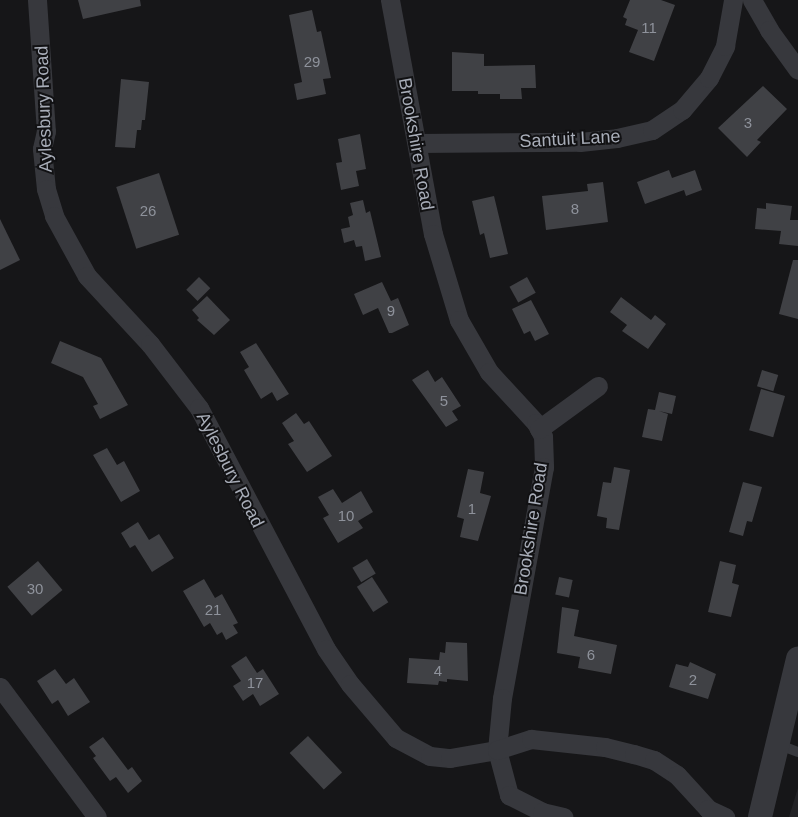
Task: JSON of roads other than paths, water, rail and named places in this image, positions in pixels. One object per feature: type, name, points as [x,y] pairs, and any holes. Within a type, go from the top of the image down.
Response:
[{"type":"street","name":"Aylesbury Road","points":[[37,0],[41,26],[46,131],[42,149],[46,189],[69,248],[87,276],[150,344],[199,408],[301,606],[350,684],[382,723],[396,738],[430,756],[450,758],[497,750]]},
{"type":"street","name":"Brookshire Road","points":[[390,0],[433,234],[459,320],[489,372],[544,436],[544,467],[502,698],[497,750]]},
{"type":"street","name":"Santuit Lane","points":[[417,143],[580,142],[617,138],[652,130],[682,110],[709,78],[725,46],[733,0]]},
{"type":"street","points":[[752,0],[798,70]]},
{"type":"street","points":[[539,429],[598,386]]},
{"type":"street","points":[[760,817],[787,748],[798,658]]},
{"type":"street","points":[[0,688],[97,817]]},
{"type":"street","points":[[563,817],[542,812],[509,795],[497,750],[531,739],[605,747],[634,754],[654,760],[677,775],[708,809],[726,817]]}]
